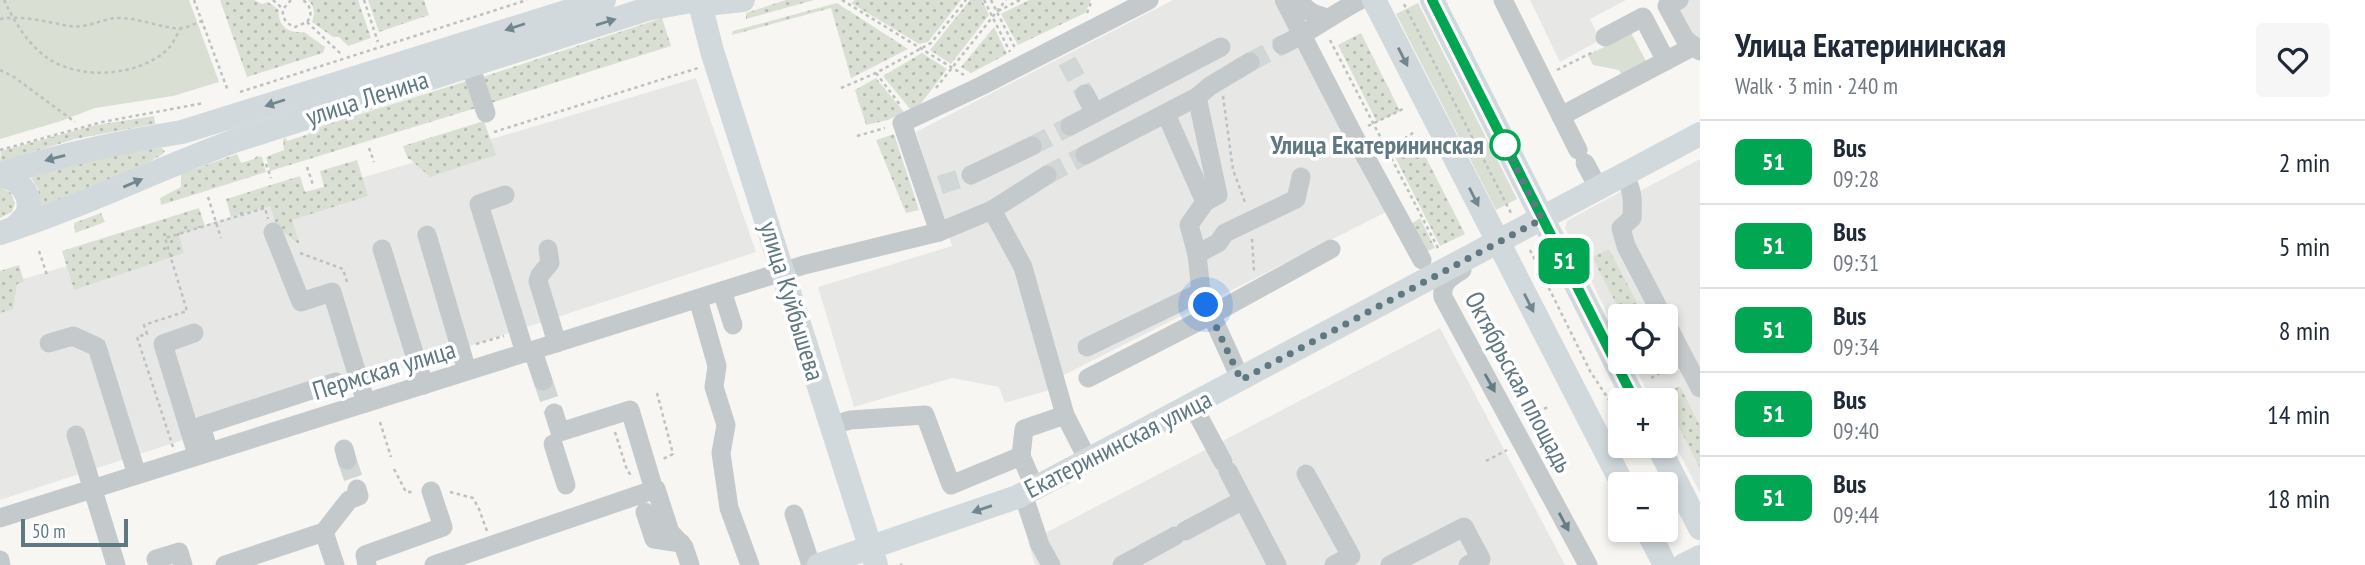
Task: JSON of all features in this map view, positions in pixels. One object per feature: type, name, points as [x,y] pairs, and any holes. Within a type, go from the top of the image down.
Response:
[{"type":"main road","name":"улица Ленина","points":[[0,175],[86,150],[193,129],[550,8],[604,0]]},
{"type":"main road","name":"улица Ленина","points":[[7,231],[132,184],[193,156],[237,140],[647,9],[695,1],[715,3],[743,0]]},
{"type":"main road","points":[[1374,0],[1616,472]]},
{"type":"main road","points":[[1432,0],[1628,388]]},
{"type":"main road","name":"улица Куйбышева","points":[[695,1],[831,426],[887,560]]},
{"type":"main road","name":"Екатерининская улица","points":[[819,565],[887,560],[1089,462],[1700,134]]},
{"type":"main road","points":[[0,175],[17,182],[27,197],[27,214],[7,231]]},
{"type":"main road","points":[[1665,458],[1697,515]]},
{"type":"main road","points":[[1653,542],[1665,565]]},
{"type":"main road","points":[[1684,565],[1700,557]]},
{"type":"street","points":[[939,232],[933,188],[906,121],[1020,66],[1064,54],[1149,0]]},
{"type":"street","points":[[1284,0],[1364,156],[1422,260]]},
{"type":"street","points":[[1300,0],[1303,7],[1315,15],[1328,18]]},
{"type":"street","points":[[1282,45],[1302,36],[1360,0]]},
{"type":"street","points":[[1503,0],[1599,189]]},
{"type":"street","points":[[1679,0],[1667,6],[1685,39],[1697,48]]},
{"type":"street","points":[[1605,37],[1643,17],[1666,61]]},
{"type":"street","points":[[1070,126],[1221,47]]},
{"type":"street","points":[[1561,116],[1666,61],[1697,48]]},
{"type":"street","points":[[1085,155],[1198,97],[1209,86],[1250,62]]},
{"type":"street","points":[[470,65],[485,113]]},
{"type":"street","points":[[1085,94],[1095,113]]},
{"type":"street","points":[[1198,97],[1218,195],[1205,202],[1189,225],[1197,254],[1201,292],[1241,380]]},
{"type":"street","points":[[1166,114],[1205,202]]},
{"type":"street","points":[[971,175],[1032,146]]},
{"type":"street","points":[[1624,175],[1633,189],[1632,218],[1621,228],[1626,246],[1656,304]]},
{"type":"street","name":"Пермская улица","points":[[0,519],[806,264],[939,232],[992,210],[1047,176]]},
{"type":"street","points":[[1197,254],[1218,243],[1225,233],[1296,199],[1301,177]]},
{"type":"street","points":[[505,195],[479,204],[529,352],[543,381]]},
{"type":"street","points":[[992,210],[1023,267],[1065,415],[1089,462]]},
{"type":"street","points":[[273,232],[301,302],[332,292],[366,403]]},
{"type":"street","points":[[427,235],[467,371]]},
{"type":"street","name":"Октябрьская площадь","points":[[1498,242],[1491,252],[1447,280],[1442,288],[1443,298],[1588,565]]},
{"type":"street","points":[[382,249],[424,385]]},
{"type":"street","points":[[548,249],[550,263],[538,282],[557,343]]},
{"type":"street","points":[[1088,378],[1331,250]]},
{"type":"street","points":[[722,291],[733,325]]},
{"type":"street","points":[[1087,347],[1201,292]]},
{"type":"street","points":[[698,299],[717,366],[714,387],[726,425],[721,453],[729,508],[750,565]]},
{"type":"street","points":[[194,333],[163,344],[203,454]]},
{"type":"street","points":[[49,343],[73,336],[97,347],[137,475]]},
{"type":"street","points":[[1678,346],[1700,388]]},
{"type":"street","points":[[203,454],[201,426],[336,382]]},
{"type":"street","points":[[1193,406],[1243,500],[1269,562]]},
{"type":"street","points":[[554,412],[560,432],[630,410],[652,482]]},
{"type":"street","points":[[831,426],[850,421],[925,415],[951,485],[1021,456]]},
{"type":"street","points":[[1051,565],[1040,545],[1021,456],[1024,429],[1065,415]]},
{"type":"street","points":[[76,435],[116,565]]},
{"type":"street","points":[[553,444],[575,517]]},
{"type":"street","points":[[1306,474],[1347,562]]},
{"type":"street","points":[[225,565],[268,558],[324,532],[349,500],[359,496],[357,489]]},
{"type":"street","points":[[434,565],[656,489],[670,532],[681,543],[690,565]]},
{"type":"street","points":[[367,565],[365,555],[443,527],[430,491]]},
{"type":"street","points":[[1122,565],[1243,500]]},
{"type":"street","points":[[645,512],[654,539],[681,543]]},
{"type":"street","points":[[794,514],[811,565]]},
{"type":"street","points":[[1390,565],[1464,527],[1480,559],[1468,565]]},
{"type":"street","points":[[324,532],[335,565]]},
{"type":"street","points":[[156,559],[179,552],[183,565]]},
{"type":"path","points":[[4,0],[12,17],[29,40],[47,58],[86,73],[110,73],[135,67],[169,48],[180,29]]},
{"type":"path","points":[[194,0],[228,91]]},
{"type":"path","points":[[273,0],[283,9]]},
{"type":"path","points":[[290,0],[283,9],[283,17],[292,26],[307,22],[311,11],[303,0]]},
{"type":"path","points":[[364,0],[378,42]]},
{"type":"path","points":[[229,96],[527,0]]},
{"type":"path","points":[[842,0],[981,86]]},
{"type":"path","points":[[842,88],[931,43],[966,0]]},
{"type":"path","points":[[984,0],[1020,66]]},
{"type":"path","points":[[991,0],[1020,66]]},
{"type":"path","points":[[936,88],[1006,0]]},
{"type":"path","points":[[996,12],[1020,0]]},
{"type":"path","points":[[1404,4],[1511,213]]},
{"type":"path","points":[[0,19],[12,17],[71,26],[90,25],[116,18],[138,19],[180,29],[202,21]]},
{"type":"path","points":[[307,22],[341,54]]},
{"type":"path","points":[[1541,78],[1608,44],[1605,37]]},
{"type":"path","points":[[1330,40],[1439,250]]},
{"type":"path","points":[[494,132],[698,68]]},
{"type":"path","points":[[0,70],[14,77],[75,122]]},
{"type":"path","points":[[858,136],[906,121],[876,73]]},
{"type":"path","points":[[1221,79],[1233,170],[1251,221],[1256,290]]},
{"type":"path","points":[[0,150],[102,122],[203,104]]},
{"type":"path","points":[[1353,134],[1405,108]]},
{"type":"path","points":[[1364,156],[1388,149],[1416,131]]},
{"type":"path","points":[[369,148],[374,162]]},
{"type":"path","points":[[266,164],[271,178]]},
{"type":"path","points":[[307,167],[313,185]]},
{"type":"path","points":[[208,197],[221,238]]},
{"type":"path","points":[[1530,250],[1590,371],[1608,399]]},
{"type":"path","points":[[39,251],[47,275]]},
{"type":"path","points":[[1533,257],[1540,254]]},
{"type":"path","points":[[1651,378],[1658,374]]},
{"type":"path","points":[[657,393],[673,454],[658,462]]},
{"type":"path","points":[[380,422],[391,457]]},
{"type":"path","points":[[1486,461],[1510,448]]},
{"type":"shaded area","points":[[0,0],[189,0],[219,82],[173,96],[95,108],[0,139]]},
{"type":"shaded area","points":[[220,0],[254,0],[262,4],[268,2],[279,10],[280,20],[285,28],[293,32],[304,32],[325,47],[323,53],[247,77]]},
{"type":"shaded area","points":[[308,0],[358,0],[371,38],[348,46],[339,37],[333,37],[312,22],[314,10]]},
{"type":"shaded area","points":[[368,0],[424,0],[429,15],[379,32]]},
{"type":"shaded area","points":[[786,0],[814,0],[746,19],[746,13]]},
{"type":"shaded area","points":[[855,0],[961,0],[928,42],[919,44],[851,3]]},
{"type":"shaded area","points":[[970,0],[982,0],[989,15],[951,64],[930,50]]},
{"type":"shaded area","points":[[1029,0],[1091,0],[1085,13],[1018,45],[1001,14]]},
{"type":"shaded area","points":[[1173,0],[1273,0],[1386,212],[1060,377],[1063,386],[1005,403],[999,387],[952,378],[854,407],[818,287],[952,246],[916,132]]},
{"type":"shaded area","points":[[1530,0],[1626,0],[1590,19],[1600,40],[1560,62]]},
{"type":"shaded area","points":[[1658,0],[1700,0],[1700,60],[1686,54]]},
{"type":"shaded area","points":[[837,3],[908,49],[851,78],[831,8],[732,35],[733,31]]},
{"type":"shaded area","points":[[1418,3],[1517,199],[1496,210],[1396,14]]},
{"type":"shaded area","points":[[662,18],[671,46],[491,103],[483,77]]},
{"type":"shaded area","points":[[994,27],[1007,54],[971,73],[961,67]]},
{"type":"shaded area","points":[[1629,29],[1647,63],[1622,76],[1619,70],[1593,65],[1588,55],[1612,43]]},
{"type":"shaded area","points":[[1361,33],[1400,111],[1377,122],[1338,45]]},
{"type":"shaded area","points":[[922,53],[947,69],[920,105],[910,109],[883,76]]},
{"type":"shaded area","points":[[696,78],[756,252],[0,500],[0,286]]},
{"type":"shaded area","points":[[876,78],[904,112],[888,120],[866,125],[855,90]]},
{"type":"shaded area","points":[[467,81],[476,108],[270,171],[266,157],[284,150],[283,139],[286,138],[287,141],[309,134],[309,130]]},
{"type":"shaded area","points":[[154,116],[155,124],[75,139],[0,162],[1,151],[96,125]]},
{"type":"shaded area","points":[[484,121],[496,155],[430,177],[408,159],[403,146]]},
{"type":"shaded area","points":[[894,134],[919,210],[906,213],[876,140]]},
{"type":"shaded area","points":[[1417,140],[1465,234],[1440,246],[1393,153]]},
{"type":"shaded area","points":[[162,148],[165,152],[163,154],[135,170],[40,207],[38,189],[30,176],[127,151]]},
{"type":"shaded area","points":[[237,154],[241,163],[257,156],[262,157],[266,172],[161,205],[160,198],[181,187],[181,174]]},
{"type":"shaded area","points":[[1700,159],[1700,493],[1678,450],[1678,388],[1645,388],[1638,374],[1678,374],[1678,304],[1608,304],[1608,315],[1565,228],[1570,219],[1635,184],[1640,191]]},
{"type":"shaded area","points":[[357,160],[368,196],[292,220],[300,245],[277,227],[270,206],[231,217],[226,199],[300,176],[305,192],[324,187],[320,171]]},
{"type":"shaded area","points":[[0,187],[11,193],[15,203],[12,212],[0,218]]},
{"type":"shaded area","points":[[199,208],[205,226],[179,234],[184,253],[74,290],[62,251]]},
{"type":"shaded area","points":[[101,213],[105,222],[75,233],[74,223]]},
{"type":"shaded area","points":[[1420,218],[1435,248],[1425,252],[1411,224]]},
{"type":"shaded area","points":[[1609,249],[1638,304],[1616,304],[1592,257]]},
{"type":"shaded area","points":[[19,265],[24,282],[17,284],[13,309],[0,313],[0,271]]},
{"type":"shaded area","points":[[1440,328],[1565,565],[1035,565],[1028,542]]},
{"type":"shaded area","points":[[1680,386],[1700,426],[1700,468],[1678,426],[1676,388]]},
{"type":"tunnel","points":[[1250,62],[1282,45]]},
{"type":"tunnel","points":[[1067,61],[1085,94]]},
{"type":"tunnel","points":[[1032,146],[1070,126]]},
{"type":"tunnel","points":[[1047,175],[1085,155]]},
{"type":"tunnel","points":[[940,185],[971,175]]},
{"type":"tunnel","points":[[543,381],[554,413]]},
{"type":"tunnel","points":[[347,460],[357,489]]},
{"type":"bus line","name":"51","points":[[1432,0],[1628,388]]},
{"type":"place","name":"Улица Екатерининская","points":[[1505,145]]},
{"type":"route","points":[[1206,305],[1241,380],[1542,219],[1505,145]]}]
